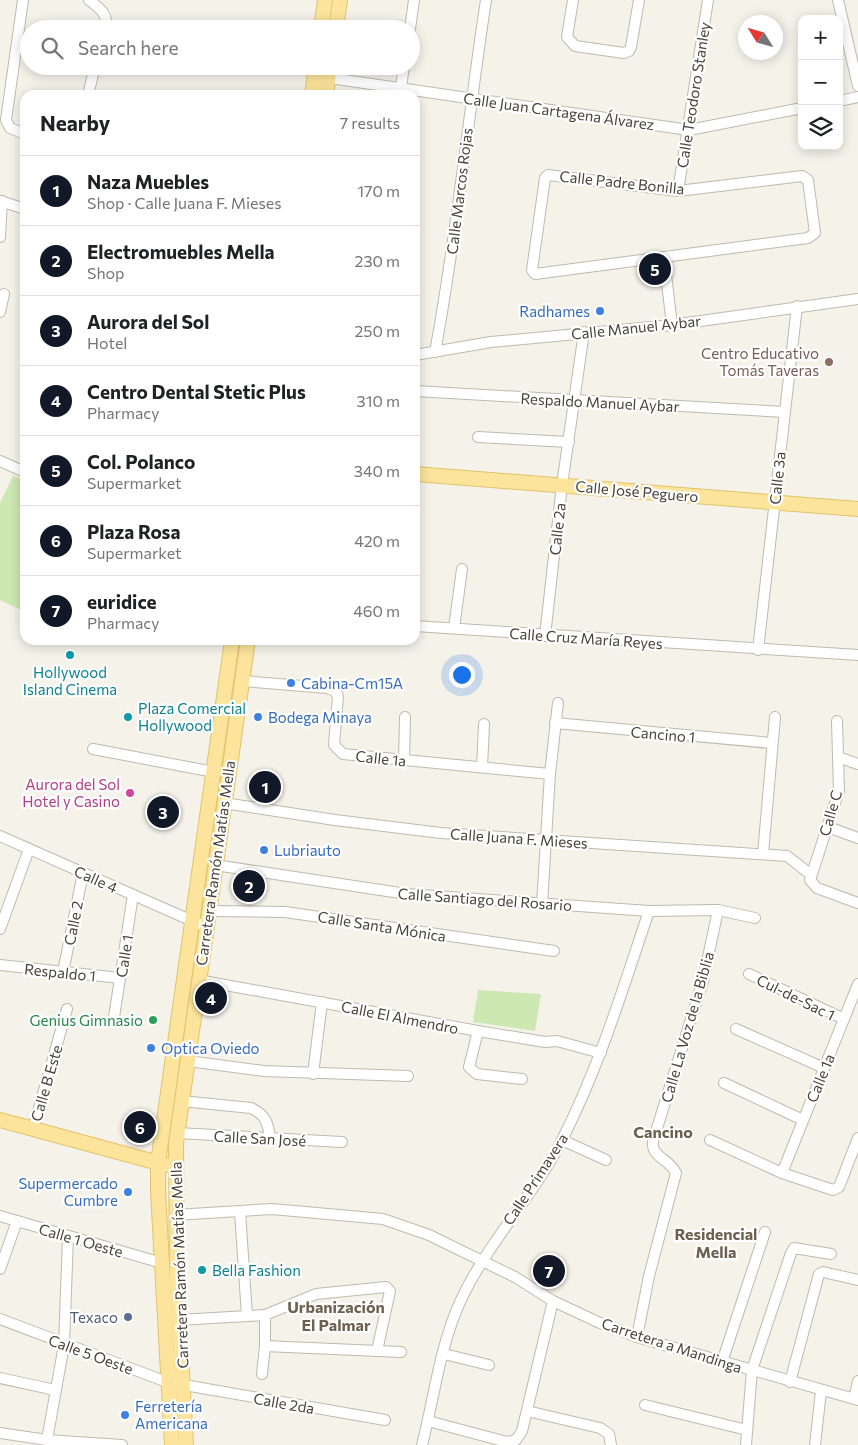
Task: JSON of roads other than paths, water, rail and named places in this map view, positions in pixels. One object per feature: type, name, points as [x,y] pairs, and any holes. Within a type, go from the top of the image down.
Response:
[{"type":"main road","points":[[322,20],[325,0]]},
{"type":"main road","points":[[337,20],[340,0]]},
{"type":"main road","points":[[314,90],[320,75]]},
{"type":"main road","points":[[323,75],[325,90]]},
{"type":"main road","name":"Calle José Peguero","points":[[420,474],[858,509]]},
{"type":"main road","name":"Carretera Ramón Matías Mella","points":[[172,1445],[167,1382],[158,1163],[231,645]]},
{"type":"main road","name":"Carretera Ramón Matías Mella","points":[[186,1445],[179,1320],[174,1167],[198,980],[247,645]]},
{"type":"main road","points":[[0,1120],[174,1167]]},
{"type":"street","points":[[20,20],[23,0]]},
{"type":"street","points":[[89,0],[102,10],[107,20]]},
{"type":"street","points":[[411,20],[414,0]]},
{"type":"street","name":"Calle Marcos Rojas","points":[[435,352],[449,276],[471,98],[486,0]]},
{"type":"street","points":[[573,0],[567,37],[575,46],[629,52],[639,0]]},
{"type":"street","name":"Calle Teodoro Stanley","points":[[678,191],[708,0]]},
{"type":"street","points":[[838,0],[858,86]]},
{"type":"street","points":[[20,21],[6,120],[10,128],[20,132]]},
{"type":"street","points":[[89,90],[93,75]]},
{"type":"street","name":"Calle Juan Cartagena Álvarez","points":[[337,75],[393,90]]},
{"type":"street","points":[[400,90],[403,75]]},
{"type":"street","name":"Calle Juan Cartagena Álvarez","points":[[420,94],[471,98],[689,130],[798,109]]},
{"type":"street","points":[[843,100],[858,97]]},
{"type":"street","name":"Calle Padre Bonilla","points":[[548,175],[678,191],[802,176],[808,180],[815,233],[811,237],[664,258],[535,274],[532,270],[545,178],[548,175]]},
{"type":"street","points":[[0,237],[1,201],[20,207]]},
{"type":"street","points":[[664,258],[672,325]]},
{"type":"street","points":[[0,312],[4,294]]},
{"type":"street","name":"Calle Manuel Aybar","points":[[420,354],[491,342],[672,325],[797,306],[858,299]]},
{"type":"street","name":"Calle 3a","points":[[758,650],[797,306]]},
{"type":"street","name":"Calle 2a","points":[[545,636],[562,485],[584,332]]},
{"type":"street","name":"Respaldo Manuel Aybar","points":[[420,391],[575,402],[785,412]]},
{"type":"street","points":[[478,437],[569,442]]},
{"type":"street","points":[[0,461],[20,470]]},
{"type":"street","points":[[454,628],[462,569]]},
{"type":"street","name":"Calle Cruz María Reyes","points":[[420,626],[758,650],[858,655]]},
{"type":"street","name":"Calle 1a","points":[[242,681],[326,688],[335,691],[338,696],[334,746],[343,754],[550,774]]},
{"type":"street","points":[[542,904],[550,774],[558,703]]},
{"type":"street","points":[[404,761],[405,717]]},
{"type":"street","points":[[763,854],[771,743],[775,717]]},
{"type":"street","name":"Calle C","points":[[810,874],[839,791],[837,721]]},
{"type":"street","name":"Cancino 1","points":[[555,723],[771,743]]},
{"type":"street","points":[[482,767],[484,724]]},
{"type":"street","points":[[93,749],[214,772]]},
{"type":"street","points":[[838,757],[858,764]]},
{"type":"street","name":"Calle Juana F. Mieses","points":[[224,802],[335,820],[441,833],[787,856],[810,874]]},
{"type":"street","points":[[828,827],[858,838]]},
{"type":"street","name":"Calle 4","points":[[0,836],[206,927]]},
{"type":"street","points":[[0,929],[4,905],[28,849]]},
{"type":"street","name":"Calle Santiago del Rosario","points":[[215,865],[407,894],[649,911],[718,910],[755,918]]},
{"type":"street","name":"Calle 2","points":[[63,972],[83,873]]},
{"type":"street","points":[[810,874],[810,880],[817,888],[858,903]]},
{"type":"street","name":"Calle 1","points":[[114,1017],[133,896]]},
{"type":"street","name":"Calle La Voz de la Biblia","points":[[637,1338],[649,1276],[676,1172],[669,1161],[656,1154],[652,1149],[653,1141],[703,981],[718,910]]},
{"type":"street","name":"Calle Santa Mónica","points":[[209,911],[285,912],[554,951]]},
{"type":"street","name":"Calle Primavera","points":[[422,1445],[444,1354],[460,1302],[483,1261],[562,1140],[601,1053],[649,911]]},
{"type":"street","name":"Respaldo 1","points":[[0,965],[120,978]]},
{"type":"street","name":"Cul-de-Sac 1","points":[[749,974],[844,1019]]},
{"type":"street","name":"Calle El Almendro","points":[[198,980],[478,1031],[545,1042],[557,1041],[601,1053]]},
{"type":"street","name":"Calle 1a","points":[[782,1173],[858,984]]},
{"type":"street","points":[[313,1074],[322,1002]]},
{"type":"street","name":"Calle B Este","points":[[33,1129],[67,1009]]},
{"type":"street","points":[[736,1029],[824,1068]]},
{"type":"street","points":[[478,1031],[470,1067],[472,1071],[522,1079]]},
{"type":"street","points":[[188,1061],[264,1072],[408,1076]]},
{"type":"street","points":[[724,1083],[803,1120]]},
{"type":"street","points":[[182,1101],[252,1108],[261,1112],[268,1121],[270,1138]]},
{"type":"street","name":"Calle San José","points":[[177,1134],[342,1142]]},
{"type":"street","points":[[710,1140],[782,1173],[836,1189],[858,1138]]},
{"type":"street","points":[[562,1140],[606,1160]]},
{"type":"street","name":"Carretera a Mandinga","points":[[175,1215],[272,1208],[384,1220],[429,1236],[483,1261],[515,1277],[553,1301],[637,1338],[856,1400]]},
{"type":"street","points":[[240,1210],[247,1316]]},
{"type":"street","name":"Calle 1 Oeste","points":[[0,1216],[162,1263]]},
{"type":"street","points":[[0,1269],[16,1221]]},
{"type":"street","points":[[722,1362],[765,1232]]},
{"type":"street","points":[[48,1440],[64,1345],[68,1237]]},
{"type":"street","points":[[746,1445],[752,1370],[790,1253],[794,1248],[831,1254]]},
{"type":"street","points":[[790,1382],[819,1274],[823,1272],[858,1280]]},
{"type":"street","points":[[179,1320],[266,1315],[316,1294],[386,1287],[390,1292],[377,1350]]},
{"type":"street","points":[[428,1421],[511,1442],[520,1436],[553,1301]]},
{"type":"street","points":[[262,1374],[266,1315]]},
{"type":"street","name":"Calle 5 Oeste","points":[[0,1319],[64,1345],[183,1386]]},
{"type":"street","points":[[265,1346],[401,1352]]},
{"type":"street","points":[[444,1354],[489,1365]]},
{"type":"street","points":[[0,1378],[55,1390]]},
{"type":"street","points":[[856,1400],[858,1381]]},
{"type":"street","name":"Calle 2da","points":[[183,1386],[384,1420]]},
{"type":"street","points":[[815,1445],[821,1391]]},
{"type":"street","points":[[645,1405],[747,1430]]},
{"type":"street","points":[[527,1411],[605,1430],[611,1438],[611,1445]]},
{"type":"street","points":[[0,1433],[48,1440],[122,1445]]},
{"type":"place","name":"Col. Polanco","points":[[655,269]]},
{"type":"place","name":"Radhames","points":[[600,311]]},
{"type":"place","name":"Centro Educativo Tomás Taveras","points":[[829,362]]},
{"type":"place","name":"Hollywood Island Cinema","points":[[70,655]]},
{"type":"place","name":"Cabina-Cm15A","points":[[291,683]]},
{"type":"place","name":"Plaza Comercial Hollywood","points":[[128,717]]},
{"type":"place","name":"Bodega Minaya","points":[[258,717]]},
{"type":"place","name":"Naza Muebles","points":[[265,787]]},
{"type":"place","name":"Aurora del Sol Hotel y Casino","points":[[130,793]]},
{"type":"place","name":"Aurora del Sol","points":[[163,812]]},
{"type":"place","name":"Lubriauto","points":[[264,850]]},
{"type":"place","name":"Electromuebles Mella","points":[[249,886]]},
{"type":"place","name":"Centro Dental Stetic Plus","points":[[211,998]]},
{"type":"place","name":"Genius Gimnasio","points":[[153,1020]]},
{"type":"place","name":"Optica Oviedo","points":[[151,1048]]},
{"type":"place","name":"Plaza Rosa","points":[[140,1127]]},
{"type":"place","name":"Supermercado Cumbre","points":[[128,1192]]},
{"type":"place","name":"Bella Fashion","points":[[202,1270]]},
{"type":"place","name":"euridice","points":[[549,1271]]},
{"type":"place","name":"Texaco","points":[[128,1317]]},
{"type":"place","name":"Ferretería Americana","points":[[125,1415]]},
{"type":"district","name":"Cancino","points":[[663,1131]]},
{"type":"district","name":"Residencial Mella","points":[[716,1242]]},
{"type":"district","name":"Urbanización El Palmar","points":[[336,1315]]}]
